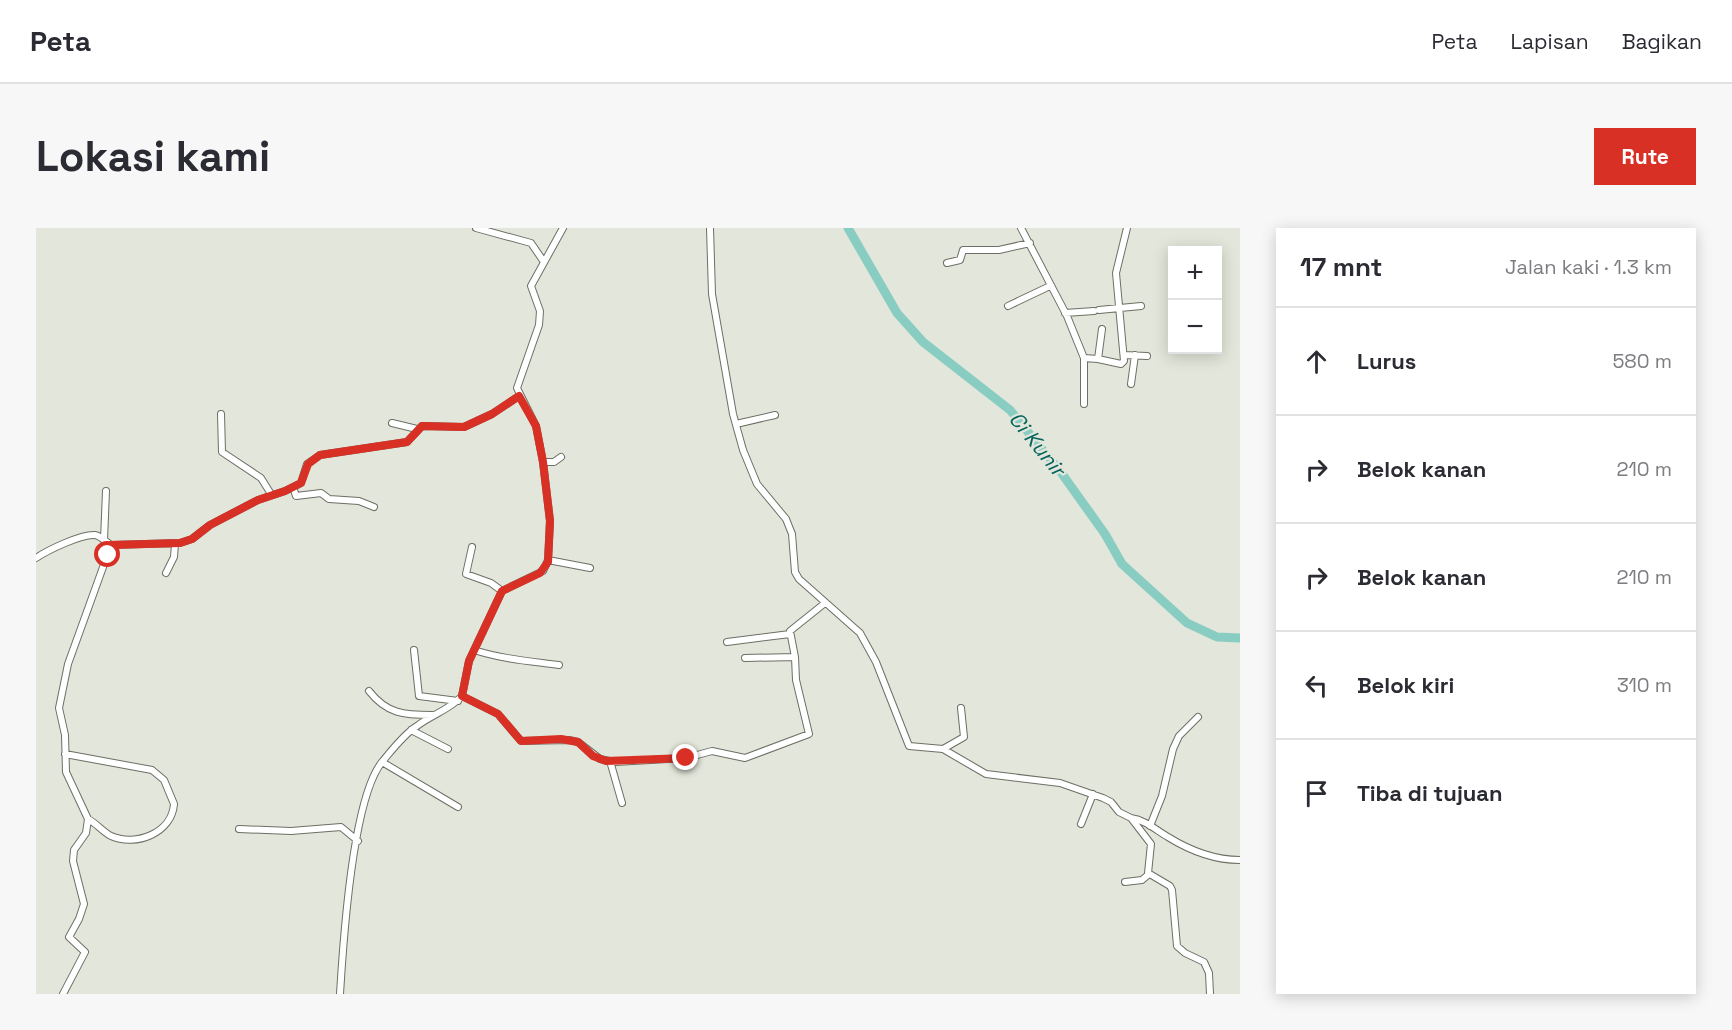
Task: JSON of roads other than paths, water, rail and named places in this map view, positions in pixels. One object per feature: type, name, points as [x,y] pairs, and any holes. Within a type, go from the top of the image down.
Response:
[{"type":"street","points":[[476,228],[531,243],[544,262]]},
{"type":"street","points":[[340,994],[346,907],[357,840],[369,788],[382,762],[411,730],[460,698],[474,650],[502,591],[543,571],[548,560],[550,521],[543,462],[536,426],[517,388],[519,378],[536,340],[540,318],[540,311],[531,286],[563,228]]},
{"type":"street","points":[[710,228],[711,294],[736,424],[758,484],[786,519],[794,545],[795,572],[825,603],[860,633],[869,647],[909,746],[944,749],[986,774],[1060,783],[1093,794],[1111,802],[1119,813],[1150,826],[1174,841],[1208,856],[1240,860]]},
{"type":"street","points":[[1020,228],[1065,313],[1084,358],[1084,404]]},
{"type":"street","points":[[1084,358],[1121,364],[1124,355],[1117,264],[1127,228]]},
{"type":"street","points":[[947,263],[960,260],[963,250],[999,250],[1029,243]]},
{"type":"street","points":[[1008,306],[1050,286]]},
{"type":"street","points":[[1065,313],[1141,306]]},
{"type":"street","points":[[1098,359],[1102,329]]},
{"type":"street","points":[[1124,355],[1147,356]]},
{"type":"street","points":[[1131,384],[1135,355]]},
{"type":"street","points":[[392,423],[417,429],[424,426],[464,427],[492,414],[519,396]]},
{"type":"street","points":[[220,414],[222,452],[261,478],[272,494]]},
{"type":"street","points":[[736,424],[775,415]]},
{"type":"street","points":[[36,558],[87,536],[96,535],[111,545],[175,544],[192,539],[210,525],[272,494],[301,483],[308,464],[320,455],[407,442],[411,440],[417,429]]},
{"type":"street","points":[[543,462],[554,462],[561,457]]},
{"type":"street","points":[[293,487],[295,496],[321,493],[328,499],[359,501],[374,507]]},
{"type":"street","points":[[104,540],[106,492]]},
{"type":"street","points":[[166,573],[174,557],[175,544]]},
{"type":"street","points":[[65,754],[152,770],[164,780],[174,804],[166,826],[147,837],[118,838],[109,835],[88,819],[66,772],[65,754],[65,735],[59,708],[68,664],[111,545]]},
{"type":"street","points":[[472,547],[466,574],[488,582],[502,591]]},
{"type":"street","points":[[548,560],[590,568]]},
{"type":"street","points":[[414,650],[420,697],[460,698],[498,714],[521,741],[561,739],[578,742],[593,756],[610,761],[686,758],[712,751],[745,758],[808,736],[810,731],[796,680],[795,657],[790,634],[792,627],[825,603]]},
{"type":"street","points":[[727,642],[790,634]]},
{"type":"street","points":[[474,650],[505,659],[515,658],[559,665]]},
{"type":"street","points":[[745,658],[795,657]]},
{"type":"street","points":[[369,691],[377,701],[394,712],[433,715]]},
{"type":"street","points":[[944,749],[964,737],[961,708]]},
{"type":"street","points":[[1150,826],[1162,796],[1173,749],[1179,736],[1198,717]]},
{"type":"street","points":[[411,730],[448,749]]},
{"type":"street","points":[[610,761],[622,803]]},
{"type":"street","points":[[382,762],[458,807]]},
{"type":"street","points":[[1081,824],[1093,794]]},
{"type":"street","points":[[1131,818],[1151,844],[1147,871],[1170,886],[1177,946],[1185,953],[1204,962],[1209,973],[1210,994]]},
{"type":"street","points":[[63,994],[85,952],[69,937],[79,920],[84,904],[73,857],[86,833],[88,819]]},
{"type":"street","points":[[239,829],[291,831],[341,827],[357,840]]},
{"type":"street","points":[[1125,882],[1142,880],[1149,874]]},
{"type":"waterway","name":"Ci Kunir","points":[[848,228],[897,313],[923,342],[1010,410],[1060,471],[1105,534],[1122,564],[1187,623],[1217,637],[1240,638]]}]
